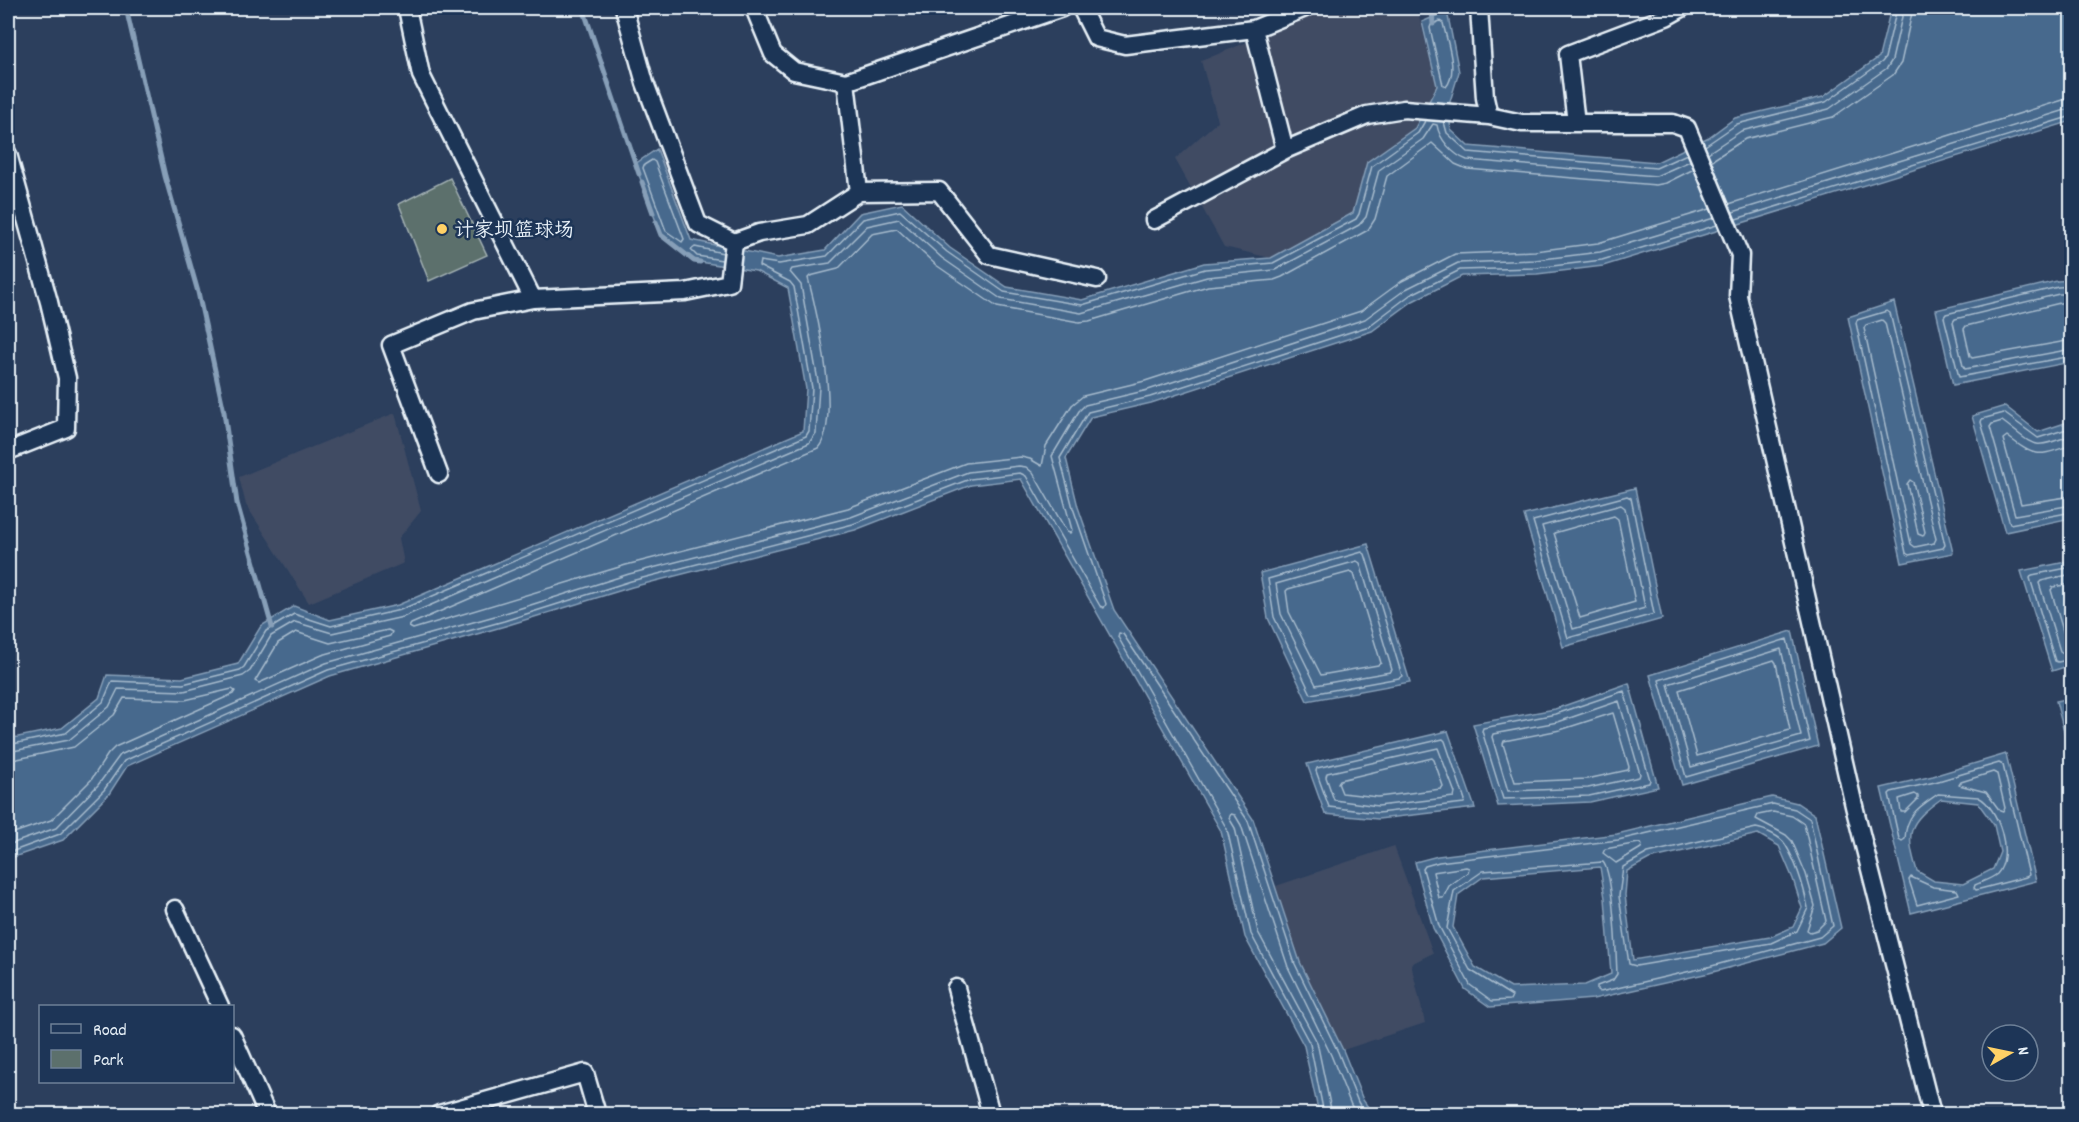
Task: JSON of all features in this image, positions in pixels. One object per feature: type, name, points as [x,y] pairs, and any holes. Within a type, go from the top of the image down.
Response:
[{"type":"street","points":[[407,8],[421,75],[533,298]]},
{"type":"street","points":[[624,8],[645,83],[698,224],[734,242],[759,233],[808,225],[859,192],[939,191],[989,255],[1097,279]]},
{"type":"street","points":[[754,8],[773,54],[794,71],[846,82],[1062,8]]},
{"type":"street","points":[[1082,8],[1096,38],[1125,45],[1254,29],[1305,8]]},
{"type":"street","points":[[1479,8],[1485,98],[1489,116]]},
{"type":"street","points":[[1576,123],[1568,54],[1682,8]]},
{"type":"street","points":[[1254,29],[1285,150]]},
{"type":"street","points":[[846,82],[859,192]]},
{"type":"street","points":[[1154,220],[1285,150],[1367,115],[1404,109],[1489,116],[1522,123],[1673,123],[1687,128],[1740,255],[1738,296],[1854,806],[1932,1114]]},
{"type":"street","points":[[8,154],[67,378],[66,428],[8,451]]},
{"type":"street","points":[[439,474],[391,345],[473,311],[533,298],[685,292],[729,283],[734,242]]},
{"type":"street","points":[[176,909],[219,1005]]},
{"type":"street","points":[[956,988],[991,1114]]},
{"type":"street","points":[[234,1040],[267,1114]]},
{"type":"street","points":[[439,1114],[585,1073],[597,1114]]},
{"type":"shaded area","points":[[1330,8],[1417,8],[1437,86],[1415,128],[1367,162],[1353,213],[1271,258],[1224,247],[1175,159],[1218,121],[1201,61]]},
{"type":"shaded area","points":[[395,413],[421,511],[399,538],[404,563],[309,603],[246,505],[239,477]]},
{"type":"shaded area","points":[[1394,846],[1433,953],[1411,964],[1425,1023],[1343,1050],[1300,962],[1276,886]]},
{"type":"green space","name":"计家坝篮球场","points":[[450,178],[487,255],[429,281],[399,204]]},
{"type":"water","points":[[1891,8],[2071,8],[2072,121],[1603,266],[1537,274],[1462,276],[1413,301],[1372,331],[1151,403],[1091,417],[1066,458],[1078,507],[1114,610],[1253,819],[1300,962],[1343,1050],[1363,1100],[1373,1114],[1319,1114],[1304,1046],[1245,937],[1221,831],[1021,479],[971,485],[855,530],[632,587],[330,676],[127,766],[109,794],[63,840],[8,859],[8,739],[62,728],[99,698],[107,675],[182,678],[238,664],[261,626],[294,606],[330,620],[398,605],[803,431],[806,389],[788,288],[756,271],[694,261],[661,235],[635,164],[657,149],[691,240],[778,258],[825,250],[860,213],[902,204],[950,248],[1007,287],[1082,300],[1204,263],[1271,258],[1353,213],[1367,162],[1415,128],[1437,86],[1422,22],[1447,11],[1459,72],[1448,108],[1451,130],[1468,146],[1657,162],[1709,137],[1735,118],[1823,97],[1879,57]]},
{"type":"water","points":[[2071,280],[2071,362],[1953,385],[1936,310],[2057,281]]},
{"type":"water","points":[[1894,302],[1953,553],[1902,563],[1848,317]]},
{"type":"water","points":[[2005,406],[2038,432],[2065,423],[2071,414],[2071,518],[2005,532],[1972,416]]},
{"type":"water","points":[[1635,488],[1662,619],[1563,647],[1524,515]]},
{"type":"water","points":[[1368,544],[1410,682],[1307,701],[1268,618],[1260,573]]},
{"type":"water","points":[[2071,561],[2071,665],[2052,671],[2021,571]]},
{"type":"water","points":[[1792,631],[1818,746],[1682,785],[1650,675]]},
{"type":"water","points":[[1629,683],[1658,787],[1590,802],[1498,806],[1473,724],[1555,709]]},
{"type":"water","points":[[2072,698],[2071,758],[2056,701]]},
{"type":"water","points":[[1448,731],[1475,808],[1378,819],[1325,814],[1307,764]]},
{"type":"water","points":[[2006,754],[2036,881],[1911,913],[1881,788],[1933,776]],"holes":[[[1941,799],[1978,803],[1994,825],[2000,852],[1993,869],[1963,884],[1934,881],[1917,871],[1911,837],[1912,829],[1922,815]]]},
{"type":"water","points":[[1772,797],[1797,803],[1815,815],[1841,928],[1823,943],[1709,973],[1593,999],[1490,1007],[1465,989],[1433,928],[1415,862],[1438,856],[1617,834]],"holes":[[[1758,834],[1779,846],[1793,879],[1802,908],[1793,927],[1770,937],[1633,960],[1625,895],[1627,871],[1649,859]],[[1600,867],[1605,898],[1611,974],[1585,985],[1511,988],[1475,967],[1453,927],[1458,895],[1483,877]]]},
{"type":"waterway","points":[[126,8],[165,176],[198,292],[224,412],[237,503],[272,627]]},
{"type":"waterway","points":[[583,8],[639,174]]},
{"type":"waterway","points":[[1432,8],[1433,24]]},
{"type":"waterway","points":[[642,182],[653,213]]},
{"type":"waterway","points":[[656,222],[661,235],[694,261],[700,262]]},
{"type":"place","name":"计家坝篮球场","points":[[442,229]]}]
